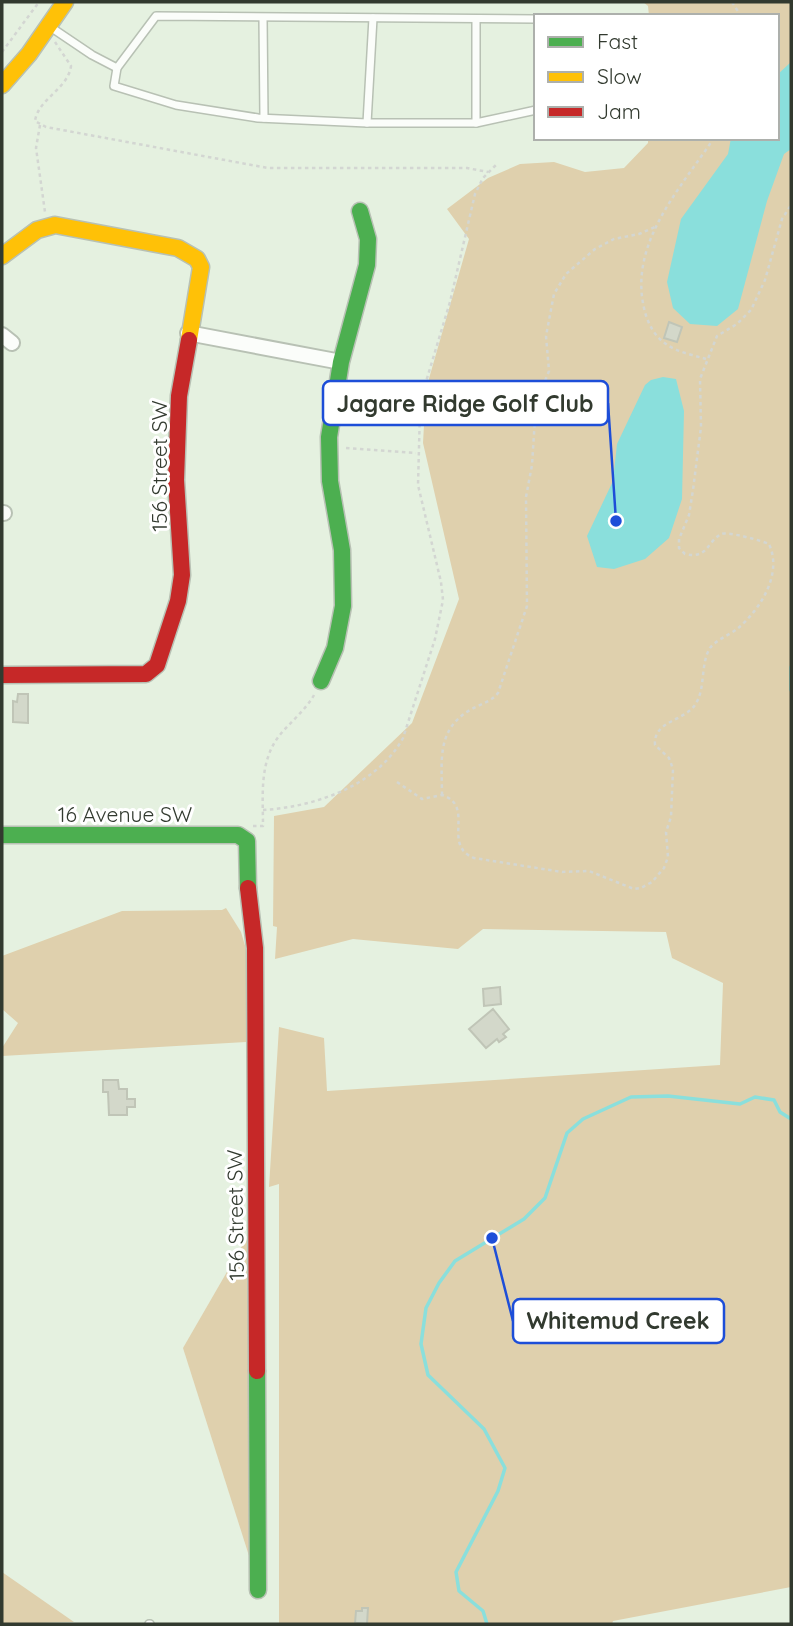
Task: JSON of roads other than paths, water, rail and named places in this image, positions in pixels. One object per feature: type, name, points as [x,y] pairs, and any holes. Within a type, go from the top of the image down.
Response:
[{"type":"street","points":[[2,85],[29,54],[65,2]]},
{"type":"street","points":[[321,681],[340,630],[344,583],[342,550],[330,481],[329,447],[332,406],[341,362],[367,265],[368,239],[360,211]]},
{"type":"street","name":"156 Street SW","points":[[2,256],[30,234],[47,225],[68,226],[178,248],[197,258],[201,267],[179,396],[176,480],[182,575],[178,601],[157,665],[146,674],[2,675]]},
{"type":"street","points":[[188,333],[341,362]]},
{"type":"street","name":"16 Avenue SW","points":[[2,835],[238,835],[247,841]]},
{"type":"street","name":"156 Street SW","points":[[247,841],[249,908],[255,948],[258,1590]]},
{"type":"lane","points":[[534,19],[156,16],[117,68],[114,86],[176,105],[264,118],[367,123],[476,123],[534,110]]},
{"type":"lane","points":[[263,18],[264,118]]},
{"type":"lane","points":[[367,123],[373,18]]},
{"type":"lane","points":[[476,19],[476,123]]},
{"type":"lane","points":[[49,26],[117,68]]},
{"type":"water","points":[[791,62],[791,149],[784,154],[767,201],[738,309],[717,326],[690,324],[673,308],[667,282],[681,219],[728,154],[731,140],[779,140],[779,73]]},
{"type":"water","points":[[663,377],[676,379],[684,411],[682,499],[669,538],[645,559],[614,569],[597,567],[587,536],[613,481],[617,444],[645,385],[651,380]]},
{"type":"waterway","points":[[791,667],[791,690]]},
{"type":"waterway","points":[[487,1624],[483,1611],[459,1591],[456,1572],[498,1491],[505,1468],[484,1429],[428,1375],[421,1344],[426,1308],[439,1283],[455,1261],[524,1219],[545,1198],[567,1133],[583,1119],[631,1097],[668,1096],[740,1104],[755,1097],[774,1100],[780,1112],[791,1119]]},
{"type":"place","name":"Jagare Ridge Golf Club","points":[[616,521]]},
{"type":"place","name":"Whitemud Creek","points":[[492,1238]]}]
